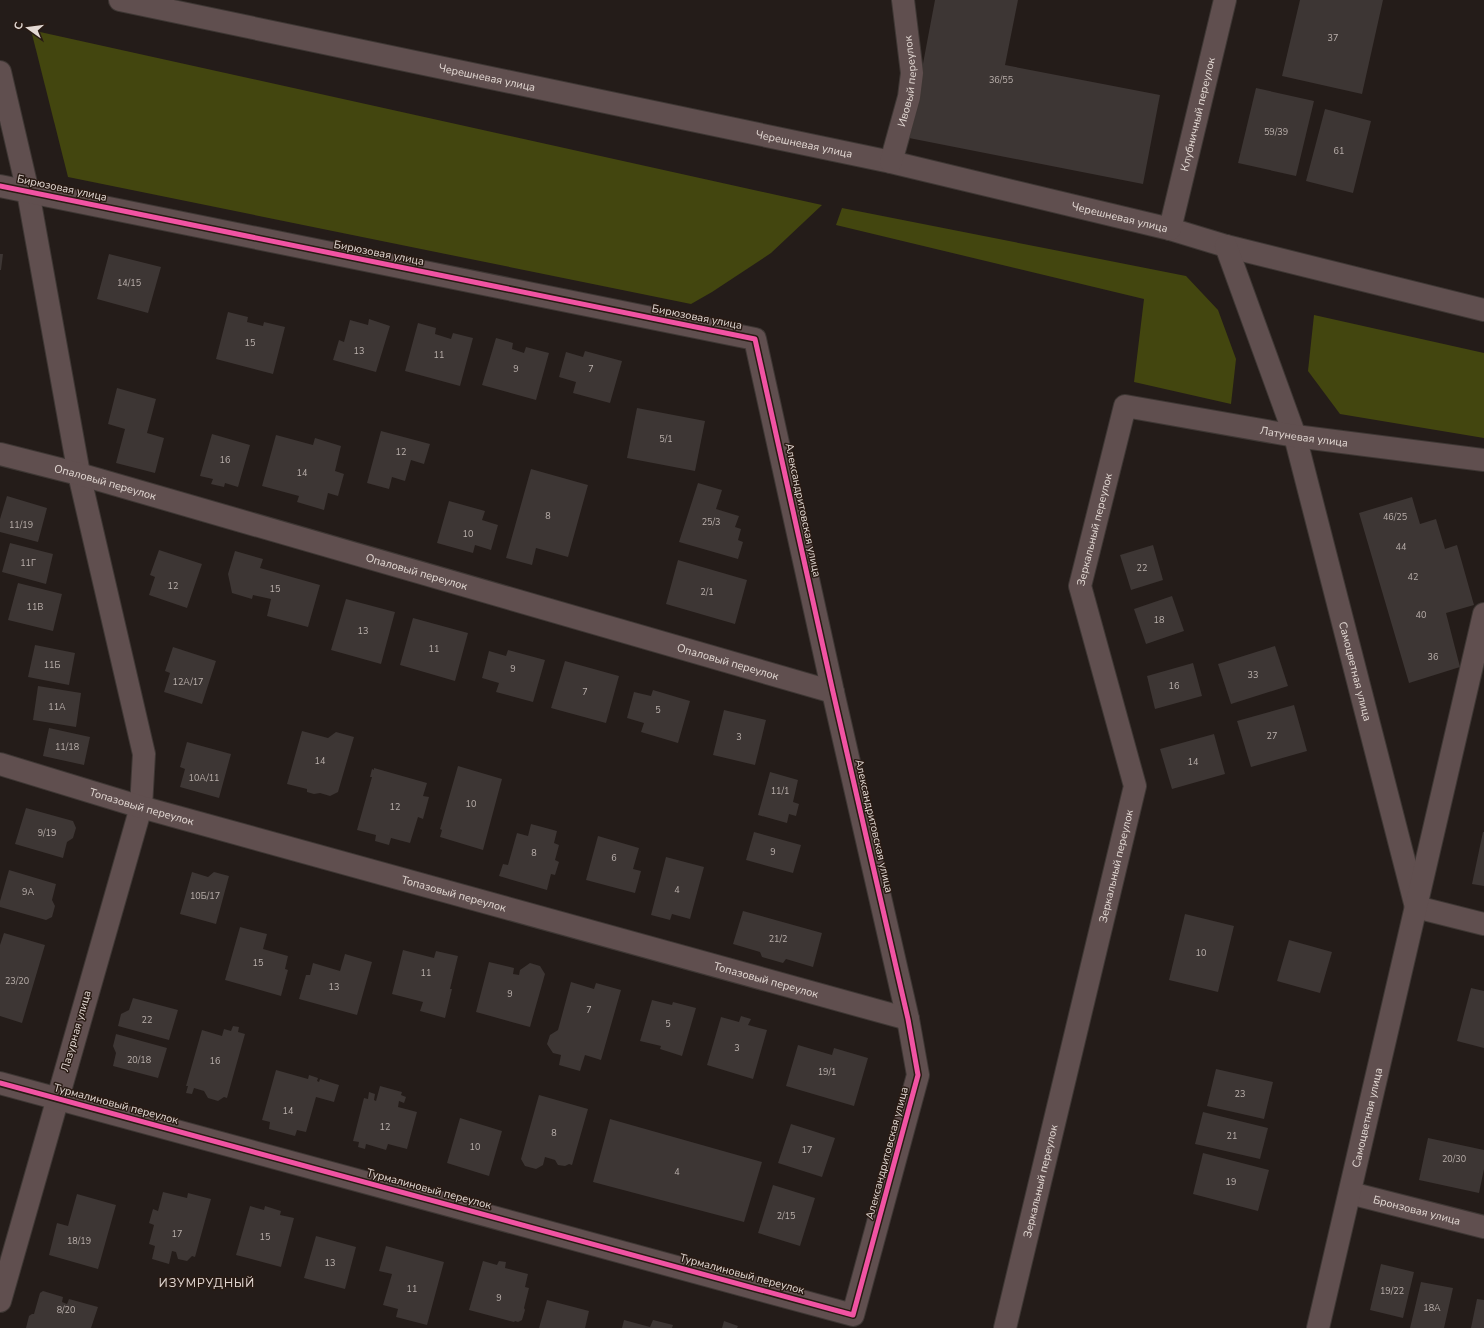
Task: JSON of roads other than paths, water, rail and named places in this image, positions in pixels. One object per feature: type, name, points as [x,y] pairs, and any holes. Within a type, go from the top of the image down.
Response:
[{"type":"street","name":"Черешневая улица","points":[[120,0],[891,162],[1170,229],[1226,246],[1484,310]]},
{"type":"street","name":"Ивовый переулок","points":[[891,162],[908,97],[912,73],[903,0]]},
{"type":"street","name":"Клубничный переулок","points":[[1170,229],[1225,0]]},
{"type":"street","name":"Лазурная улица","points":[[0,72],[28,192],[79,474],[144,754],[141,807],[0,1302]]},
{"type":"street","name":"Бирюзовая улица","points":[[0,186],[755,339]]},
{"type":"street","name":"Самоцветная улица","points":[[1226,246],[1295,436],[1416,907]]},
{"type":"street","name":"Александритовская улица","points":[[755,339],[833,692],[908,1019],[918,1075],[853,1315]]},
{"type":"street","name":"Латуневая улица","points":[[1125,406],[1295,436],[1484,460]]},
{"type":"street","name":"Зеркальный переулок","points":[[1005,1328],[1135,786],[1080,586],[1125,406]]},
{"type":"street","name":"Опаловый переулок","points":[[0,454],[79,474],[833,692]]},
{"type":"street","name":"Самоцветная улица","points":[[1318,1328],[1484,614]]},
{"type":"street","name":"Топазовый переулок","points":[[0,764],[141,807],[908,1019]]},
{"type":"street","points":[[1416,907],[1484,924]]},
{"type":"street","name":"Турмалиновый переулок","points":[[0,1083],[853,1315]]},
{"type":"street","name":"Бронзовая улица","points":[[1350,1193],[1484,1227]]},
{"type":"district","name":"ИЗУМРУДНЫЙ","points":[[207,1283]]}]
